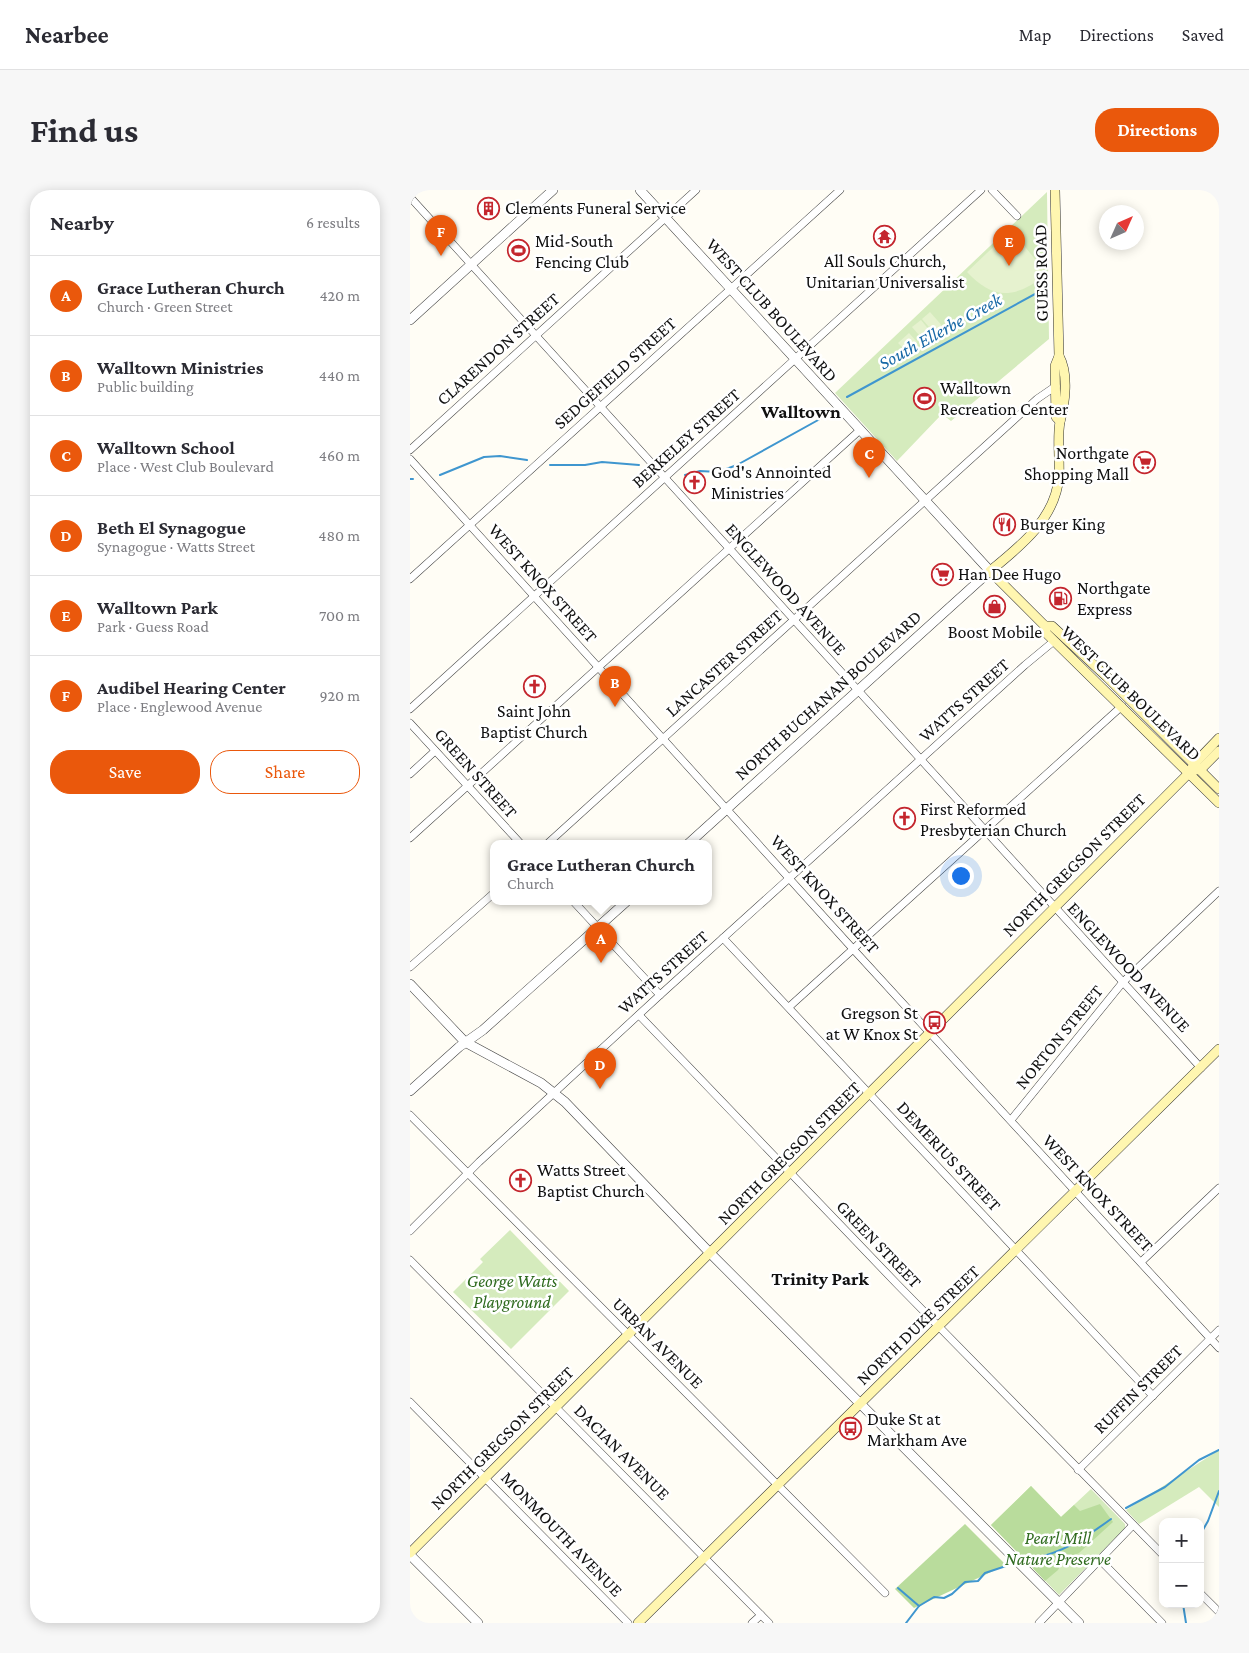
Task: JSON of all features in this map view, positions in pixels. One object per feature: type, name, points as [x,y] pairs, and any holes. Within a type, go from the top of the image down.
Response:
[{"type":"main road","name":"GUESS ROAD","points":[[1055,190],[1059,356],[1055,366],[1056,417],[1060,421]]},
{"type":"main road","name":"GUESS ROAD","points":[[990,571],[1032,532],[1051,508],[1058,483],[1060,421],[1064,407],[1064,365],[1059,356]]},
{"type":"main road","name":"WEST CLUB BOULEVARD","points":[[990,571],[1045,626],[1045,632],[1122,706],[1219,789]]},
{"type":"main road","name":"WEST CLUB BOULEVARD","points":[[1045,626],[1052,626],[1078,650],[1194,769],[1219,803]]},
{"type":"main road","points":[[1054,641],[1064,641],[1078,650]]},
{"type":"main road","name":"NORTH GREGSON STREET","points":[[410,1554],[931,1033],[1054,907],[1194,769],[1219,738]]},
{"type":"main road","name":"NORTH GREGSON STREET","points":[[1194,769],[1219,751]]},
{"type":"main road","name":"NORTH DUKE STREET","points":[[638,1623],[1017,1251],[1219,1049]]},
{"type":"street","points":[[410,320],[553,190]]},
{"type":"street","name":"WEST CLUB BOULEVARD","points":[[640,190],[990,571]]},
{"type":"street","name":"CLARENDON STREET","points":[[410,450],[696,190]]},
{"type":"street","name":"SEDGEFIELD STREET","points":[[410,579],[840,190]]},
{"type":"street","name":"BERKELEY STREET","points":[[410,709],[981,190]]},
{"type":"street","points":[[992,190],[1017,216]]},
{"type":"street","name":"ENGLEWOOD AVENUE","points":[[410,197],[1201,1068]]},
{"type":"street","name":"LANCASTER STREET","points":[[551,840],[1036,400],[1056,386]]},
{"type":"street","points":[[410,838],[860,430]]},
{"type":"street","name":"WEST KNOX STREET","points":[[410,459],[853,949],[1011,1120],[1075,1193],[1219,1348]]},
{"type":"street","name":"NORTH BUCHANAN BOULEVARD","points":[[692,840],[990,571]]},
{"type":"street","name":"WATTS STREET","points":[[410,1231],[554,1092],[1054,641]]},
{"type":"street","points":[[789,1007],[1122,706]]},
{"type":"street","name":"GREEN STREET","points":[[410,723],[517,840]]},
{"type":"street","points":[[410,774],[435,751]]},
{"type":"street","name":"NORTON STREET","points":[[1011,1120],[1123,982],[1219,891]]},
{"type":"street","points":[[410,968],[490,897]]},
{"type":"street","points":[[577,905],[660,995]]},
{"type":"street","points":[[410,1091],[465,1042],[483,1030],[623,905]]},
{"type":"street","name":"DEMERIUS STREET","points":[[724,938],[1153,1396]]},
{"type":"street","points":[[410,984],[465,1042],[554,1092],[711,1254],[1079,1623]]},
{"type":"street","name":"GREEN STREET","points":[[639,1015],[938,1327],[1159,1551]]},
{"type":"street","name":"URBAN AVENUE","points":[[410,1115],[469,1172],[885,1594]]},
{"type":"street","points":[[1141,1262],[1219,1188]]},
{"type":"street","name":"DACIAN AVENUE","points":[[410,1260],[769,1623]]},
{"type":"street","name":"RUFFIN STREET","points":[[1078,1470],[1219,1330]]},
{"type":"street","name":"MONMOUTH AVENUE","points":[[410,1402],[628,1623]]},
{"type":"street","points":[[1040,1623],[1133,1525]]},
{"type":"street","points":[[410,1554],[478,1623]]},
{"type":"street","points":[[1100,1560],[1162,1623]]},
{"type":"street","points":[[1204,1597],[1219,1612]]},
{"type":"street","points":[[752,1623],[760,1615]]},
{"type":"green space","points":[[1047,192],[1049,339],[951,421],[942,414],[897,461],[835,393]]},
{"type":"green space","points":[[1008,233],[1014,233],[1046,273],[1039,280],[1022,290],[1005,293],[989,289],[967,272]]},
{"type":"green space","points":[[930,312],[944,328],[936,335],[922,319]]},
{"type":"green space","points":[[921,320],[934,336],[926,343],[912,327]]},
{"type":"green space","points":[[909,333],[917,342],[906,351],[898,343]]},
{"type":"green space","name":"George Watts Playground","points":[[510,1230],[569,1291],[511,1349],[453,1292],[483,1262],[480,1259]]},
{"type":"green space","name":"Pearl Mill Nature Preserve","points":[[1219,1450],[1219,1507],[1199,1487],[1139,1524],[1126,1510]]},
{"type":"green space","name":"Pearl Mill Nature Preserve","points":[[1031,1486],[1061,1517],[1091,1489],[1125,1524],[1125,1528],[1059,1595],[991,1525]]},
{"type":"green space","name":"Pearl Mill Nature Preserve","points":[[1031,1486],[1061,1517],[1074,1505],[1080,1511],[1100,1504],[1113,1522],[1079,1553],[1063,1561],[1058,1570],[1045,1581],[991,1525]]},
{"type":"green space","name":"Pearl Mill Nature Preserve","points":[[965,1524],[1006,1565],[914,1608],[895,1589]]},
{"type":"waterway","name":"South Ellerbe Creek","points":[[847,397],[1046,288]]},
{"type":"waterway","name":"South Ellerbe Creek","points":[[685,475],[700,471],[718,472],[737,465],[829,414]]},
{"type":"waterway","name":"South Ellerbe Creek","points":[[440,475],[484,457],[500,456],[527,460]]},
{"type":"waterway","name":"South Ellerbe Creek","points":[[550,465],[585,465],[602,462],[639,465]]},
{"type":"waterway","points":[[1126,1508],[1165,1487],[1199,1460],[1219,1450]]},
{"type":"waterway","points":[[1204,1528],[1219,1491]]},
{"type":"waterway","points":[[1029,1560],[1063,1549],[1111,1519]]},
{"type":"waterway","points":[[906,1623],[919,1606],[934,1597],[944,1598],[952,1594],[965,1582],[978,1581],[985,1573],[1006,1566]]},
{"type":"waterway","points":[[898,1588],[919,1606]]},
{"type":"waterway","points":[[1184,1608],[1186,1623]]},
{"type":"place","name":"Clements Funeral Service","points":[[489,208]]},
{"type":"place","name":"All Souls Church, Unitarian Universalist","points":[[885,236]]},
{"type":"place","name":"Mid-South Fencing Club","points":[[519,251]]},
{"type":"place","name":"Audibel Hearing Center","points":[[441,256]]},
{"type":"place","name":"Walltown Park","points":[[1009,266]]},
{"type":"place","name":"Walltown Recreation Center","points":[[924,398]]},
{"type":"place","name":"Northgate Shopping Mall","points":[[1145,463]]},
{"type":"place","name":"Walltown School","points":[[869,478]]},
{"type":"place","name":"God's Annointed Ministries","points":[[695,482]]},
{"type":"place","name":"Burger King","points":[[1004,524]]},
{"type":"place","name":"Han Dee Hugo","points":[[942,574]]},
{"type":"place","name":"Northgate Express","points":[[1061,598]]},
{"type":"place","name":"Boost Mobile","points":[[995,607]]},
{"type":"place","name":"Saint John Baptist Church","points":[[534,686]]},
{"type":"place","name":"Walltown Ministries","points":[[615,707]]},
{"type":"place","name":"First Reformed Presbyterian Church","points":[[904,819]]},
{"type":"place","name":"Grace Lutheran Church","points":[[601,963]]},
{"type":"place","name":"Gregson St at W Knox St","points":[[934,1023]]},
{"type":"place","name":"Beth El Synagogue","points":[[600,1089]]},
{"type":"place","name":"Watts Street Baptist Church","points":[[521,1180]]},
{"type":"place","name":"Duke St at Markham Ave","points":[[851,1429]]},
{"type":"district","name":"Walltown","points":[[801,411]]},
{"type":"district","name":"Trinity Park","points":[[820,1278]]}]
